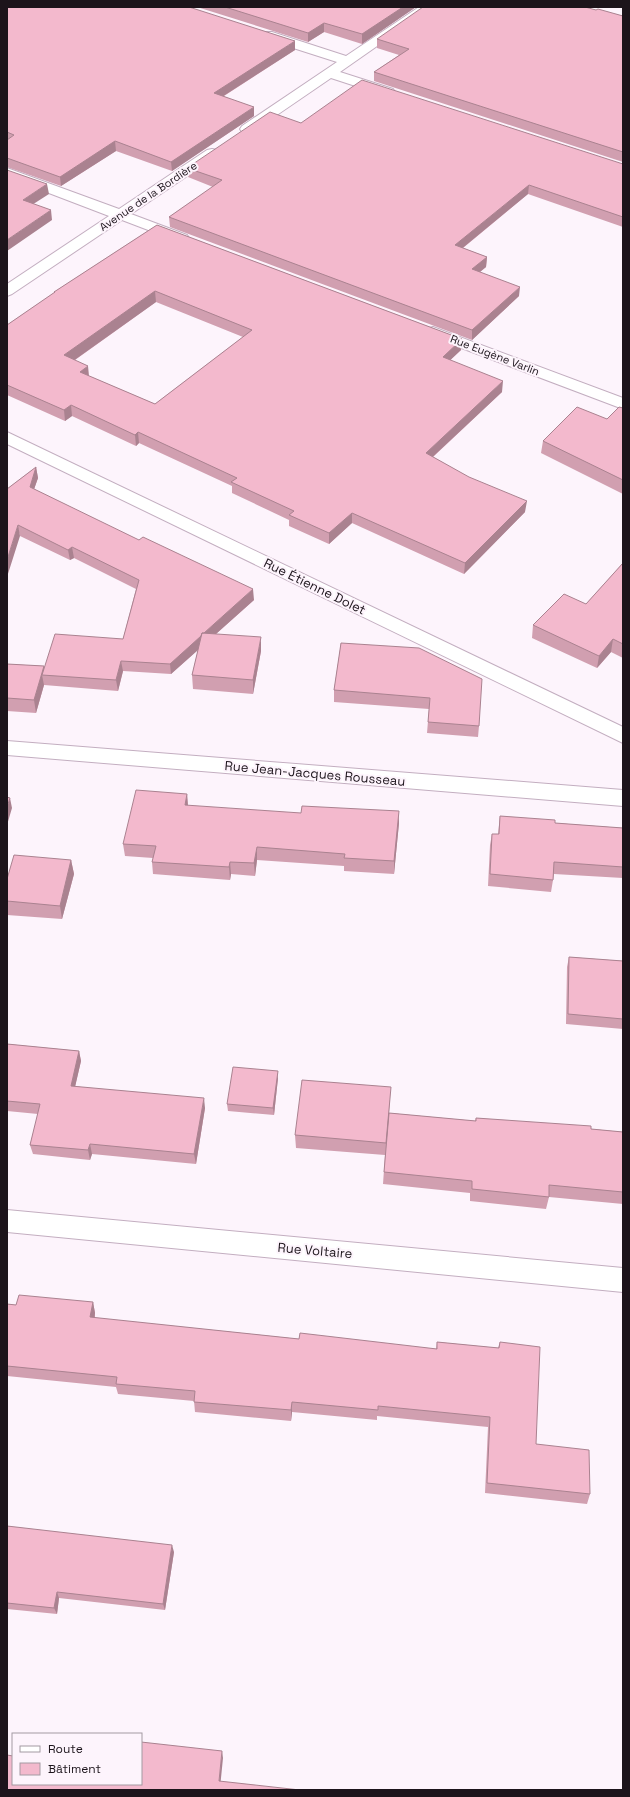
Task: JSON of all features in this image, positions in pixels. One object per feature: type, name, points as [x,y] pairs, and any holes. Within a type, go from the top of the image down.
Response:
[{"type":"street","points":[[239,134],[427,7]]},
{"type":"street","points":[[254,31],[348,60]]},
{"type":"street","points":[[329,73],[403,97]]},
{"type":"street","name":"Avenue de la Bordière","points":[[7,290],[226,143]]},
{"type":"street","points":[[7,172],[195,243]]},
{"type":"street","name":"Rue Eugène Varlin","points":[[416,326],[623,404]]},
{"type":"street","name":"Rue Étienne Dolet","points":[[7,437],[623,736]]},
{"type":"street","name":"Rue Jean-Jacques Rousseau","points":[[7,748],[623,798]]},
{"type":"street","name":"Rue Voltaire","points":[[7,1221],[623,1280]]},
{"type":"building","points":[[7,7],[189,7],[295,41],[214,93],[254,107],[171,162],[115,141],[60,177],[7,158],[7,140],[14,135],[7,132]]},
{"type":"building","points":[[225,7],[403,7],[362,34],[324,23],[308,33]]},
{"type":"building","points":[[423,7],[585,7],[623,16],[623,152],[374,72],[409,49],[377,39]]},
{"type":"building","points":[[362,80],[623,164],[623,217],[529,185],[455,245],[487,257],[472,269],[520,287],[472,330],[169,217],[222,180],[187,168],[270,112],[301,123]]},
{"type":"building","points":[[7,170],[47,184],[23,200],[51,210],[7,240]]},
{"type":"building","points":[[157,225],[462,339],[443,357],[503,381],[426,453],[469,477],[527,501],[465,563],[352,513],[329,533],[289,515],[294,511],[231,482],[237,478],[138,432],[135,435],[71,405],[64,410],[7,385],[7,325],[54,292]],"holes":[[[155,291],[252,330],[155,404],[80,372],[88,366],[64,355]]]},
{"type":"building","points":[[577,407],[607,419],[619,407],[623,408],[623,480],[543,441]]},
{"type":"building","points":[[36,467],[30,487],[139,540],[143,537],[253,589],[204,633],[202,633],[201,636],[170,664],[121,661],[116,680],[42,675],[55,634],[123,639],[139,580],[72,547],[68,550],[18,525],[7,560],[7,489]]},
{"type":"building","points":[[623,563],[623,644],[613,639],[599,656],[533,625],[564,594],[586,604]]},
{"type":"building","points":[[202,633],[261,637],[253,680],[192,675]]},
{"type":"building","points":[[341,643],[419,648],[482,679],[479,726],[428,722],[430,698],[334,690]]},
{"type":"building","points":[[7,664],[44,666],[34,700],[7,698]]},
{"type":"building","points":[[136,790],[187,794],[185,805],[301,813],[302,806],[399,811],[394,861],[344,858],[345,854],[257,847],[254,863],[230,862],[229,867],[152,862],[156,846],[123,844]]},
{"type":"building","points":[[7,797],[10,798],[7,807]]},
{"type":"building","points":[[500,816],[555,820],[555,823],[623,828],[623,867],[554,862],[553,880],[490,874],[492,834],[499,834]]},
{"type":"building","points":[[14,855],[71,860],[60,906],[7,901],[7,879]]},
{"type":"building","points":[[569,957],[623,961],[623,1019],[568,1014]]},
{"type":"building","points":[[7,1044],[79,1051],[71,1086],[204,1098],[194,1154],[90,1144],[88,1150],[30,1145],[40,1104],[7,1101]]},
{"type":"building","points":[[233,1067],[278,1071],[273,1108],[227,1104]]},
{"type":"building","points":[[302,1080],[391,1087],[386,1143],[295,1135]]},
{"type":"building","points":[[389,1113],[476,1121],[476,1118],[591,1126],[591,1129],[623,1132],[623,1192],[549,1185],[549,1197],[472,1189],[472,1181],[384,1172]]},
{"type":"building","points":[[19,1295],[93,1302],[90,1317],[299,1339],[300,1333],[437,1349],[437,1342],[499,1348],[500,1342],[540,1347],[536,1444],[589,1450],[590,1494],[487,1483],[490,1417],[378,1406],[378,1410],[292,1402],[291,1410],[194,1402],[195,1391],[116,1384],[117,1377],[7,1366],[7,1304],[16,1305]]},
{"type":"building","points":[[7,1526],[172,1545],[163,1604],[57,1592],[54,1608],[7,1603]]},
{"type":"building","points":[[142,1742],[222,1751],[219,1781],[300,1790],[7,1790],[7,1755],[12,1756],[12,1785],[142,1785]]}]
